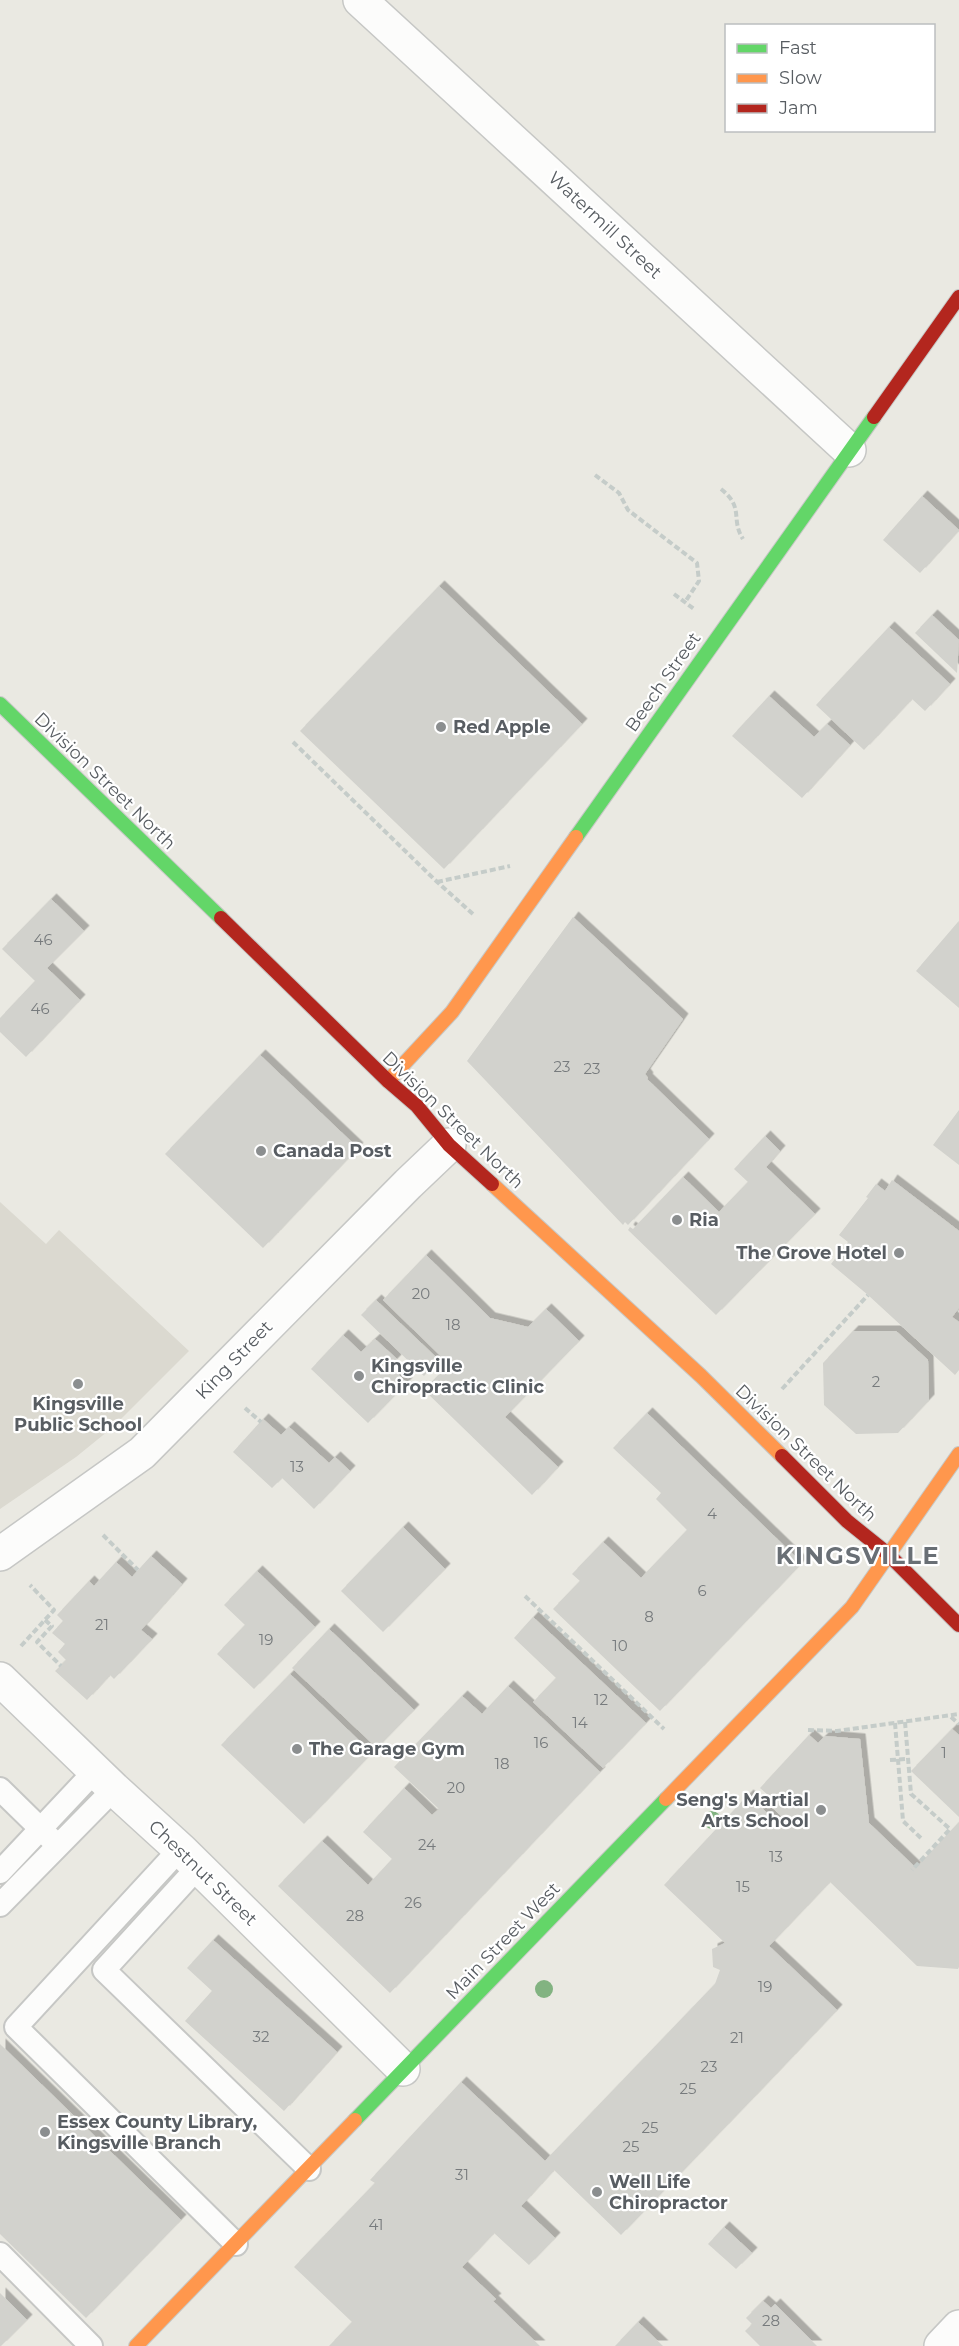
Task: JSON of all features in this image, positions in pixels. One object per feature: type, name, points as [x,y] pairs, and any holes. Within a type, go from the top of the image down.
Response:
[{"type":"main road","name":"Beech Street","points":[[388,1082],[452,1012],[959,297]]},
{"type":"main road","name":"Division Street North","points":[[0,704],[388,1082],[417,1106],[449,1145],[701,1376],[847,1521],[888,1554],[959,1625]]},
{"type":"main road","name":"Main Street West","points":[[136,2346],[852,1607],[959,1454]]},
{"type":"street","name":"Watermill Street","points":[[360,0],[849,450]]},
{"type":"street","name":"King Street","points":[[0,1554],[142,1453],[449,1145]]},
{"type":"street","name":"Chestnut Street","points":[[0,1680],[189,1858],[403,2069]]},
{"type":"street","points":[[941,2346],[959,2327]]},
{"type":"lane","points":[[0,1872],[41,1829],[104,1780]]},
{"type":"lane","points":[[0,1905],[58,1845],[104,1780]]},
{"type":"lane","points":[[0,1789],[58,1845]]},
{"type":"lane","points":[[189,1858],[8,2028],[236,2244]]},
{"type":"lane","points":[[189,1858],[104,1970],[309,2169]]},
{"type":"lane","points":[[0,2254],[91,2346]]},
{"type":"path","points":[[595,475],[619,493],[628,510],[697,563],[699,581],[685,602]]},
{"type":"path","points":[[721,489],[733,500],[738,528],[746,543]]},
{"type":"path","points":[[674,594],[695,609]]},
{"type":"path","points":[[292,742],[477,918]]},
{"type":"path","points":[[437,882],[519,865]]},
{"type":"path","points":[[782,1389],[868,1295]]},
{"type":"path","points":[[245,1408],[261,1422]]},
{"type":"path","points":[[103,1535],[138,1570]]},
{"type":"path","points":[[21,1646],[54,1610],[30,1586]]},
{"type":"path","points":[[525,1596],[664,1728]]},
{"type":"path","points":[[45,1620],[52,1626],[37,1642],[61,1666]]},
{"type":"path","points":[[808,1730],[837,1731],[951,1717],[959,1714]]},
{"type":"path","points":[[951,1717],[959,1724]]},
{"type":"path","points":[[905,1722],[911,1794],[950,1829],[912,1870]]},
{"type":"path","points":[[895,1723],[903,1821],[923,1840]]},
{"type":"path","points":[[890,1760],[907,1759]]},
{"type":"shaded area","name":"Kingsville Public School","points":[[0,1202],[46,1244],[59,1230],[189,1351],[113,1427],[76,1457],[0,1509]]},
{"type":"building","points":[[922,496],[959,530],[920,573],[883,540]]},
{"type":"building","name":"Red Apple","points":[[439,586],[582,724],[444,869],[300,731]]},
{"type":"building","points":[[932,615],[959,640],[957,673],[915,633]]},
{"type":"building","points":[[889,627],[950,684],[925,711],[912,699],[864,750],[816,705]]},
{"type":"building","points":[[769,696],[814,737],[827,724],[850,745],[802,798],[732,736]]},
{"type":"building","points":[[51,899],[84,931],[47,968],[80,1000],[26,1057],[0,1032],[0,1018],[35,981],[2,949]]},
{"type":"building","points":[[573,917],[683,1019],[645,1074],[647,1079],[709,1139],[628,1225],[625,1222],[623,1225],[467,1061]]},
{"type":"building","points":[[959,923],[959,1008],[916,971]]},
{"type":"building","name":"Canada Post","points":[[260,1055],[358,1148],[263,1248],[165,1154]]},
{"type":"building","points":[[959,1110],[959,1165],[933,1145]]},
{"type":"building","points":[[765,1136],[780,1151],[766,1167],[815,1214],[716,1315],[628,1230],[630,1227],[633,1229],[683,1177],[719,1212],[748,1182],[734,1169]]},
{"type":"building","name":"The Grove Hotel","points":[[892,1180],[959,1231],[959,1308],[952,1317],[959,1322],[959,1370],[955,1375],[831,1264],[848,1242],[839,1235],[868,1198],[866,1197],[876,1184],[885,1191]]},
{"type":"building","points":[[426,1255],[490,1318],[528,1327],[546,1309],[579,1341],[505,1417],[558,1467],[532,1495],[424,1390],[449,1364],[383,1300]]},
{"type":"building","points":[[376,1300],[439,1360],[424,1376],[361,1315]]},
{"type":"building","points":[[853,1331],[896,1331],[928,1360],[929,1400],[898,1433],[856,1434],[824,1405],[823,1363]]},
{"type":"building","name":"Kingsville Chiropractic Clinic","points":[[343,1335],[361,1352],[375,1339],[397,1359],[390,1366],[407,1383],[368,1423],[311,1369]]},
{"type":"building","points":[[647,1413],[802,1563],[660,1711],[553,1609],[580,1581],[572,1574],[603,1542],[641,1578],[687,1530],[656,1499],[661,1493],[613,1448]]},
{"type":"building","points":[[263,1419],[281,1435],[289,1427],[329,1463],[335,1457],[350,1471],[314,1509],[282,1478],[272,1488],[233,1452]]},
{"type":"building","points":[[403,1527],[445,1569],[383,1632],[341,1591]]},
{"type":"building","points":[[151,1556],[182,1584],[141,1630],[152,1639],[114,1679],[110,1675],[87,1700],[55,1671],[66,1660],[58,1652],[65,1644],[52,1633],[63,1621],[57,1615],[89,1581],[94,1586],[116,1562],[132,1577]]},
{"type":"building","points":[[257,1571],[315,1627],[254,1689],[217,1654],[245,1625],[224,1605]]},
{"type":"building","points":[[533,1617],[646,1723],[603,1768],[533,1702],[556,1678],[514,1638]]},
{"type":"building","points":[[329,1629],[414,1710],[377,1748],[292,1668]]},
{"type":"building","name":"The Garage Gym","points":[[290,1674],[372,1753],[304,1824],[221,1745]]},
{"type":"building","points":[[508,1686],[600,1772],[390,1993],[278,1886],[322,1841],[368,1885],[392,1859],[363,1832],[404,1788],[432,1815],[439,1809],[394,1767],[462,1696],[482,1714]]},
{"type":"building","points":[[952,1729],[959,1735],[959,1817],[911,1771]]},
{"type":"building","points":[[809,1735],[818,1743],[825,1736],[860,1739],[869,1823],[916,1868],[959,1822],[958,1969],[917,1966],[830,1882],[769,1946],[837,2010],[759,2092],[621,2235],[554,2170],[521,2206],[555,2238],[529,2265],[494,2233],[462,2267],[496,2299],[493,2301],[540,2346],[329,2346],[352,2322],[294,2267],[375,2183],[370,2180],[461,2082],[545,2161],[715,1984],[720,1970],[713,1967],[712,1949],[725,1943],[664,1885],[748,1795],[781,1826],[786,1820],[764,1800],[768,1795],[760,1788]]},
{"type":"building","points":[[213,1940],[337,2052],[284,2111],[185,2021],[212,1991],[187,1968]]},
{"type":"building","name":"Essex County Library, Kingsville Branch","points":[[0,2044],[181,2220],[86,2318],[0,2234]]},
{"type":"building","points":[[724,2227],[752,2253],[736,2269],[708,2244]]},
{"type":"building","points":[[0,2293],[27,2320],[1,2346],[0,2346]]},
{"type":"building","points":[[763,2301],[771,2308],[775,2304],[817,2346],[760,2346],[745,2331],[752,2324],[746,2318]]},
{"type":"building","points":[[638,2322],[663,2346],[615,2346]]},
{"type":"traffic: fast","points":[[576,837],[874,417]]},
{"type":"traffic: fast","points":[[0,704],[221,918]]},
{"type":"traffic: fast","points":[[355,2120],[666,1799]]},
{"type":"traffic: slow","points":[[388,1081],[452,1012],[576,837]]},
{"type":"traffic: slow","points":[[492,1184],[701,1376],[782,1456]]},
{"type":"traffic: slow","points":[[666,1799],[852,1607],[959,1454]]},
{"type":"traffic: slow","points":[[136,2346],[355,2120]]},
{"type":"traffic: jam","points":[[874,417],[959,297]]},
{"type":"traffic: jam","points":[[221,918],[388,1081],[417,1106],[449,1145],[492,1184]]},
{"type":"traffic: jam","points":[[782,1456],[847,1521],[888,1554],[959,1625]]},
{"type":"place","name":"Red Apple","points":[[441,727]]},
{"type":"place","name":"Canada Post","points":[[261,1151]]},
{"type":"place","name":"Ria","points":[[677,1220]]},
{"type":"place","name":"The Grove Hotel","points":[[899,1253]]},
{"type":"place","name":"Kingsville Chiropractic Clinic","points":[[359,1376]]},
{"type":"place","name":"Kingsville Public School","points":[[78,1384]]},
{"type":"place","name":"The Garage Gym","points":[[297,1749]]},
{"type":"place","name":"Seng's Martial Arts School","points":[[821,1810]]},
{"type":"place","name":"Essex County Library, Kingsville Branch","points":[[45,2132]]},
{"type":"place","name":"Well Life Chiropractor","points":[[597,2192]]},
{"type":"district","name":"KINGSVILLE","points":[[858,1556]]}]
